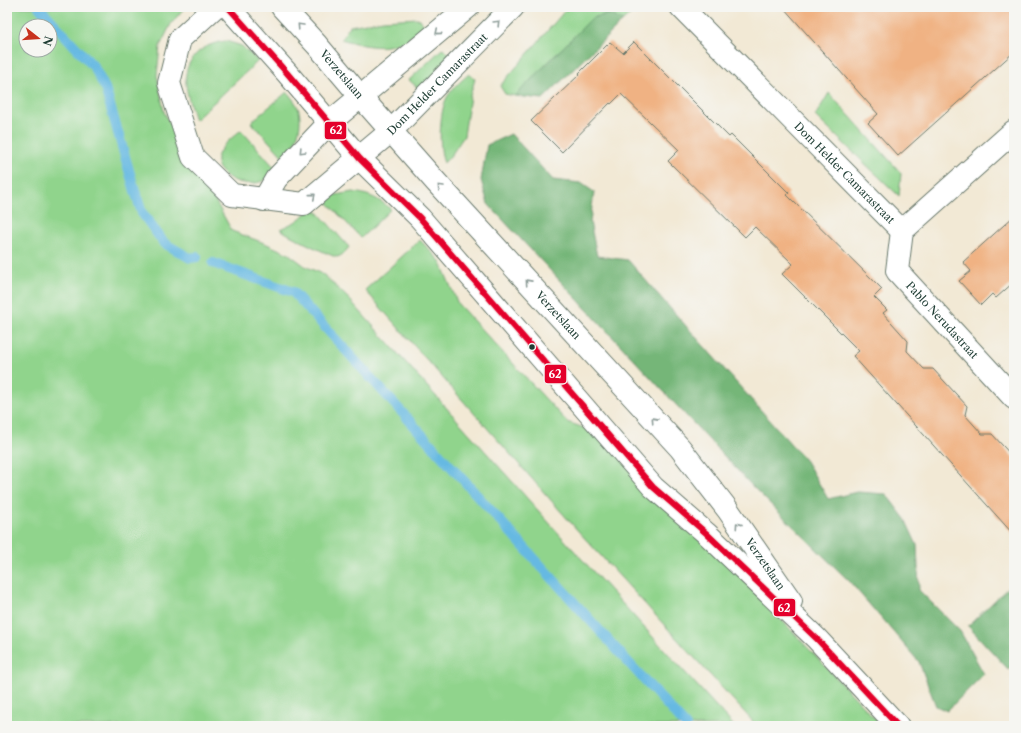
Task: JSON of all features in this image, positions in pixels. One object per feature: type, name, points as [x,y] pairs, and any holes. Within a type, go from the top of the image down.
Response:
[{"type":"main road","name":"Dom Helder Camarastraat","points":[[215,7],[180,39],[169,83],[193,157],[232,194],[264,200],[304,204],[391,132],[513,7]]},
{"type":"main road","name":"Verzetslaan","points":[[228,7],[287,73],[360,159],[420,218],[653,487],[706,533],[816,638],[898,726]]},
{"type":"main road","name":"Verzetslaan","points":[[282,7],[317,45],[391,132],[680,448],[728,510],[816,638]]},
{"type":"main road","points":[[264,200],[276,179],[329,123],[468,7]]},
{"type":"main road","name":"Dom Helder Camarastraat","points":[[681,7],[902,232],[1014,131]]},
{"type":"main road","name":"Pablo Nerudastraat","points":[[902,232],[897,271],[1014,398]]},
{"type":"green space","points":[[7,7],[185,7],[171,24],[160,46],[157,75],[164,112],[188,158],[211,193],[232,231],[289,254],[305,266],[324,275],[349,299],[569,545],[734,726],[7,726]]},
{"type":"green space","points":[[568,7],[635,7],[635,10],[623,21],[608,14],[592,18],[515,96],[505,94],[500,86]]},
{"type":"green space","points":[[608,14],[623,21],[543,99],[515,96],[592,18]]},
{"type":"green space","points":[[418,18],[425,26],[408,39],[394,45],[379,47],[341,39],[350,26],[383,20]]},
{"type":"green space","points":[[226,41],[242,46],[258,61],[195,120],[186,85],[186,74],[188,67],[195,55],[200,51],[212,44]]},
{"type":"green space","points":[[443,48],[452,57],[419,89],[409,80]]},
{"type":"green space","points":[[469,74],[475,79],[470,96],[464,136],[444,163],[440,138],[443,108],[449,94]]},
{"type":"green space","points":[[287,92],[294,100],[298,108],[300,124],[295,142],[286,160],[251,122]]},
{"type":"green space","points":[[829,93],[901,173],[899,196],[815,116]]},
{"type":"green space","points":[[241,130],[277,170],[265,180],[254,183],[242,183],[226,176],[218,166],[217,157],[220,151],[228,141]]},
{"type":"green space","points":[[511,134],[553,180],[581,183],[594,192],[590,222],[597,256],[628,260],[806,461],[828,499],[857,492],[886,494],[905,519],[917,545],[919,590],[960,631],[984,674],[947,711],[936,706],[919,662],[850,582],[755,489],[488,204],[481,180],[487,145]]},
{"type":"green space","points":[[353,192],[374,198],[391,209],[361,238],[325,200],[335,195]]},
{"type":"green space","points":[[314,208],[349,247],[341,256],[337,257],[327,253],[298,240],[280,229],[295,222]]},
{"type":"green space","points":[[420,240],[440,261],[458,304],[567,422],[596,432],[737,573],[882,726],[757,726],[579,532],[365,290]]},
{"type":"green space","points":[[1014,582],[1014,664],[1008,669],[968,626]]},
{"type":"building","points":[[783,7],[1014,7],[1014,52],[898,156],[868,123],[878,114]]},
{"type":"building","points":[[610,42],[623,53],[634,42],[729,137],[731,135],[789,193],[787,195],[882,289],[874,297],[887,310],[883,313],[908,341],[907,351],[924,369],[933,369],[967,406],[965,415],[982,434],[992,434],[1014,458],[1014,535],[853,356],[859,351],[782,274],[793,264],[755,227],[745,237],[668,161],[679,150],[621,94],[611,104],[610,103],[562,152],[531,121],[580,74],[579,73]]},
{"type":"building","points":[[1014,216],[1014,282],[996,298],[992,294],[981,305],[959,281],[971,271],[963,262]]},
{"type":"waterway","points":[[39,7],[94,67],[105,88],[142,213],[164,243],[190,258],[197,257]]},
{"type":"waterway","points":[[213,263],[293,292],[686,726]]},
{"type":"transit line","name":"62","points":[[228,7],[287,73],[360,159],[420,218],[653,487],[706,533],[816,638],[898,726]]}]
